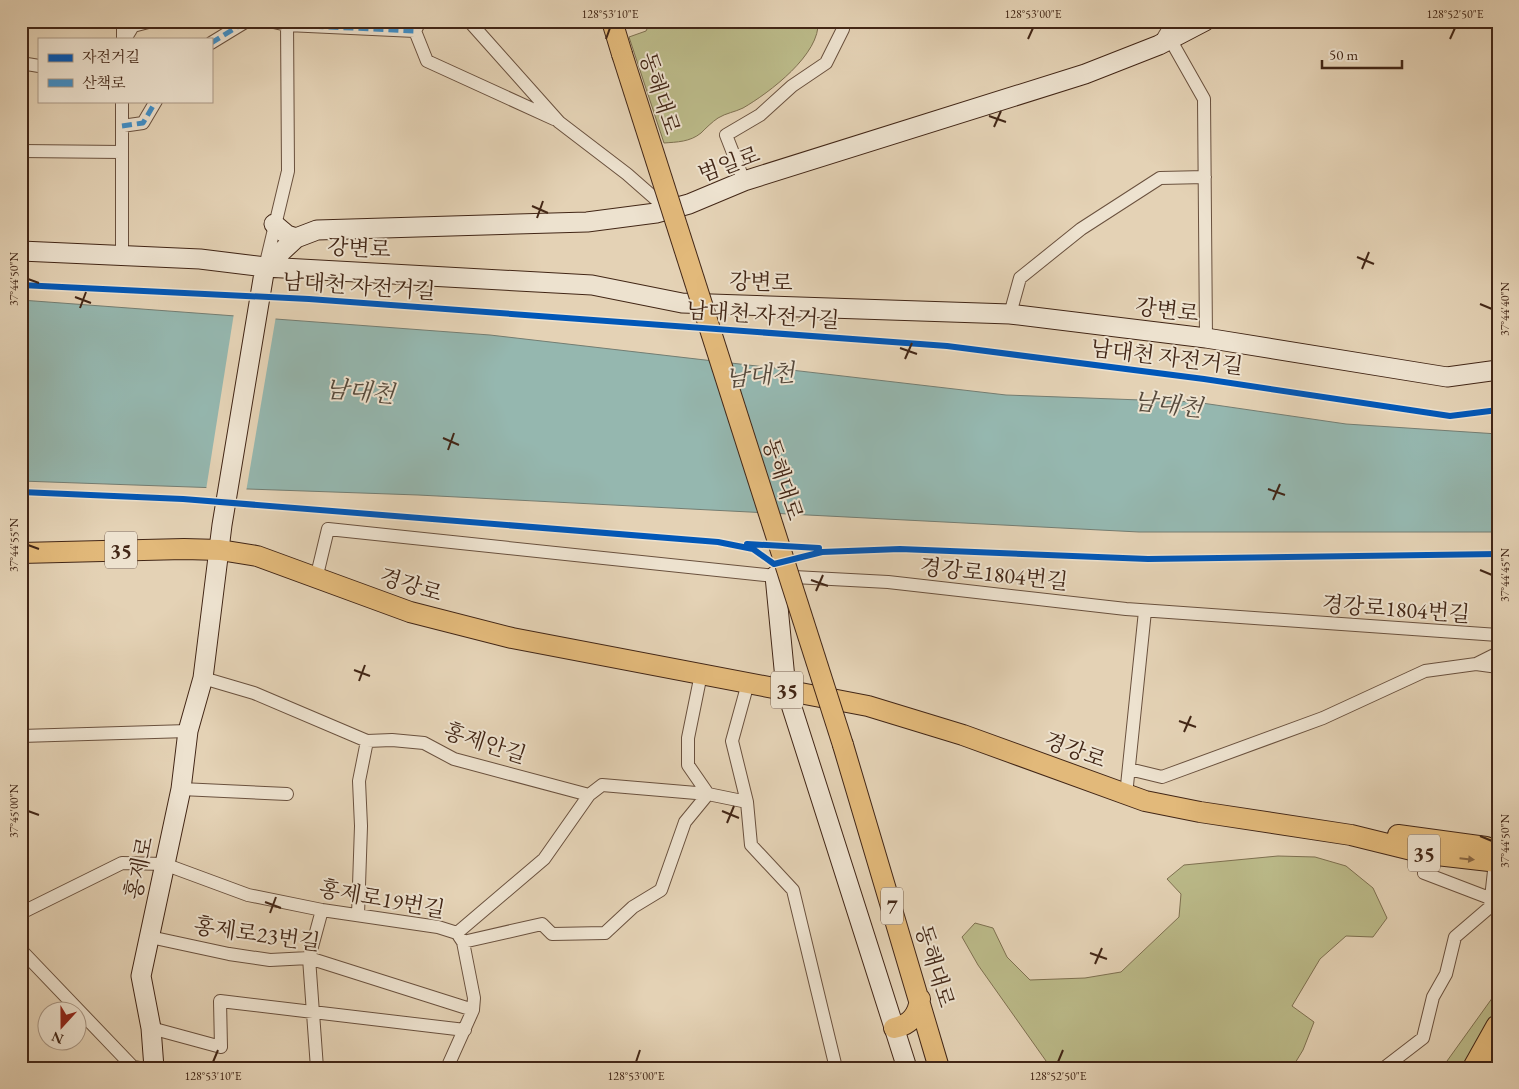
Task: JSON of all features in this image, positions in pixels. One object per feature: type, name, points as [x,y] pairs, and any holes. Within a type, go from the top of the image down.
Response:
[{"type":"highway","points":[[1475,1068],[1498,1026]]},
{"type":"main road","name":"동해대로","points":[[612,21],[843,745],[940,1068]]},
{"type":"main road","name":"경강로","points":[[21,553],[184,549],[220,550],[257,556],[410,612],[503,635],[868,706],[963,735],[1126,795],[1200,812],[1351,835],[1428,854],[1497,857]]},
{"type":"main road","name":"경강로","points":[[1351,835],[1379,832],[1497,857]]},
{"type":"main road","points":[[894,1028],[903,1026],[912,1020],[919,1009],[920,999]]},
{"type":"street","points":[[123,21],[124,38]]},
{"type":"street","points":[[125,38],[134,26],[152,21]]},
{"type":"street","points":[[212,42],[247,21]]},
{"type":"street","points":[[269,21],[417,26],[427,61],[559,122]]},
{"type":"street","points":[[469,21],[559,122],[627,174],[668,210]]},
{"type":"street","points":[[744,181],[726,135],[760,115],[792,86],[826,63],[843,29],[844,21]]},
{"type":"street","name":"범일로","points":[[264,270],[296,238],[317,230],[587,222],[668,210],[744,181],[1085,74],[1167,35],[1205,21]]},
{"type":"street","points":[[264,270],[288,172],[287,23]]},
{"type":"street","points":[[1167,35],[1204,99],[1206,338]]},
{"type":"street","points":[[21,64],[38,66]]},
{"type":"street","points":[[122,102],[122,255]]},
{"type":"street","points":[[122,126],[143,123],[155,102]]},
{"type":"street","points":[[21,151],[122,152]]},
{"type":"street","points":[[1010,314],[1020,278],[1081,229],[1160,178],[1205,177]]},
{"type":"street","points":[[274,224],[287,235],[296,238]]},
{"type":"street","name":"강변로","points":[[21,251],[200,259],[264,270],[592,285],[682,303],[1010,314],[1206,338],[1447,377],[1498,370]]},
{"type":"street","name":"홍제로","points":[[154,1068],[151,1028],[141,976],[180,789],[188,731],[203,678],[222,525],[264,270]]},
{"type":"street","name":"경강로1804번길","points":[[316,579],[328,529],[775,576],[888,582],[1145,611],[1498,635]]},
{"type":"street","points":[[775,576],[786,690],[907,1068]]},
{"type":"street","points":[[1126,795],[1145,611]]},
{"type":"street","points":[[1476,664],[1498,653]]},
{"type":"street","points":[[1129,769],[1162,777],[1323,718],[1425,671],[1476,664],[1498,667]]},
{"type":"street","points":[[701,674],[688,738],[688,765],[708,794]]},
{"type":"street","points":[[203,678],[254,693],[366,741],[359,781],[361,826],[358,915]]},
{"type":"street","points":[[748,683],[732,741],[747,802],[752,845],[793,890],[836,1068]]},
{"type":"street","points":[[21,736],[188,731]]},
{"type":"street","name":"홍제안길","points":[[366,741],[392,740],[424,743],[454,759],[590,795]]},
{"type":"street","points":[[460,938],[544,858],[590,795],[602,784],[708,794],[747,802]]},
{"type":"street","points":[[180,789],[287,794]]},
{"type":"street","points":[[460,938],[542,924],[552,934],[605,933],[633,907],[661,890],[685,822],[708,794]]},
{"type":"street","points":[[1428,854],[1424,873],[1492,899]]},
{"type":"street","points":[[1384,1068],[1423,1038],[1433,997],[1446,974],[1455,937],[1490,908],[1497,857]]},
{"type":"street","name":"홍제로19번길","points":[[21,913],[122,863],[164,864],[248,895],[322,910],[438,927],[460,938],[474,998],[473,1010],[447,1068]]},
{"type":"street","points":[[318,1068],[309,958],[322,910]]},
{"type":"street","name":"홍제로23번길","points":[[150,937],[229,954],[270,960],[309,958],[473,1010]]},
{"type":"street","points":[[21,950],[133,1067],[139,1068]]},
{"type":"street","points":[[151,1028],[221,1047],[220,1001],[465,1030]]},
{"type":"street","points":[[1493,1068],[1498,1059]]},
{"type":"street","points":[[21,1062],[24,1068]]},
{"type":"shaded area","points":[[651,21],[818,21],[817,34],[811,46],[802,59],[779,83],[743,108],[718,118],[697,136],[683,141],[664,143],[629,37],[646,31]]},
{"type":"shaded area","points":[[1278,856],[1315,857],[1346,866],[1373,888],[1387,918],[1373,937],[1346,936],[1320,959],[1292,1006],[1314,1022],[1303,1050],[1292,1068],[1051,1068],[978,965],[962,937],[975,923],[993,928],[1007,957],[1030,980],[1085,978],[1121,972],[1179,917],[1181,894],[1167,879],[1184,865]]},
{"type":"shaded area","points":[[1498,990],[1498,1012],[1471,1068],[1442,1068]]},
{"type":"water","name":"남대천","points":[[21,300],[490,335],[1006,395],[1195,402],[1346,424],[1498,434],[1498,532],[1139,532],[418,495],[21,481]]},
{"type":"pier","points":[[234,313],[276,316],[246,492],[206,490]]},
{"type":"marked path","points":[[212,42],[247,21]]},
{"type":"marked path","points":[[269,21],[287,25],[415,31]]},
{"type":"marked path","points":[[122,126],[143,123],[155,102]]},
{"type":"marked path","points":[[21,1062],[24,1068]]},
{"type":"cycle path","name":"남대천 자전거길","points":[[21,285],[309,299],[947,346],[1204,379],[1450,416],[1498,410]]},
{"type":"cycle path","points":[[21,492],[183,499],[718,542],[753,549],[774,564],[822,552],[900,549],[1148,559],[1498,554]]},
{"type":"cycle path","points":[[747,544],[819,548]]}]
